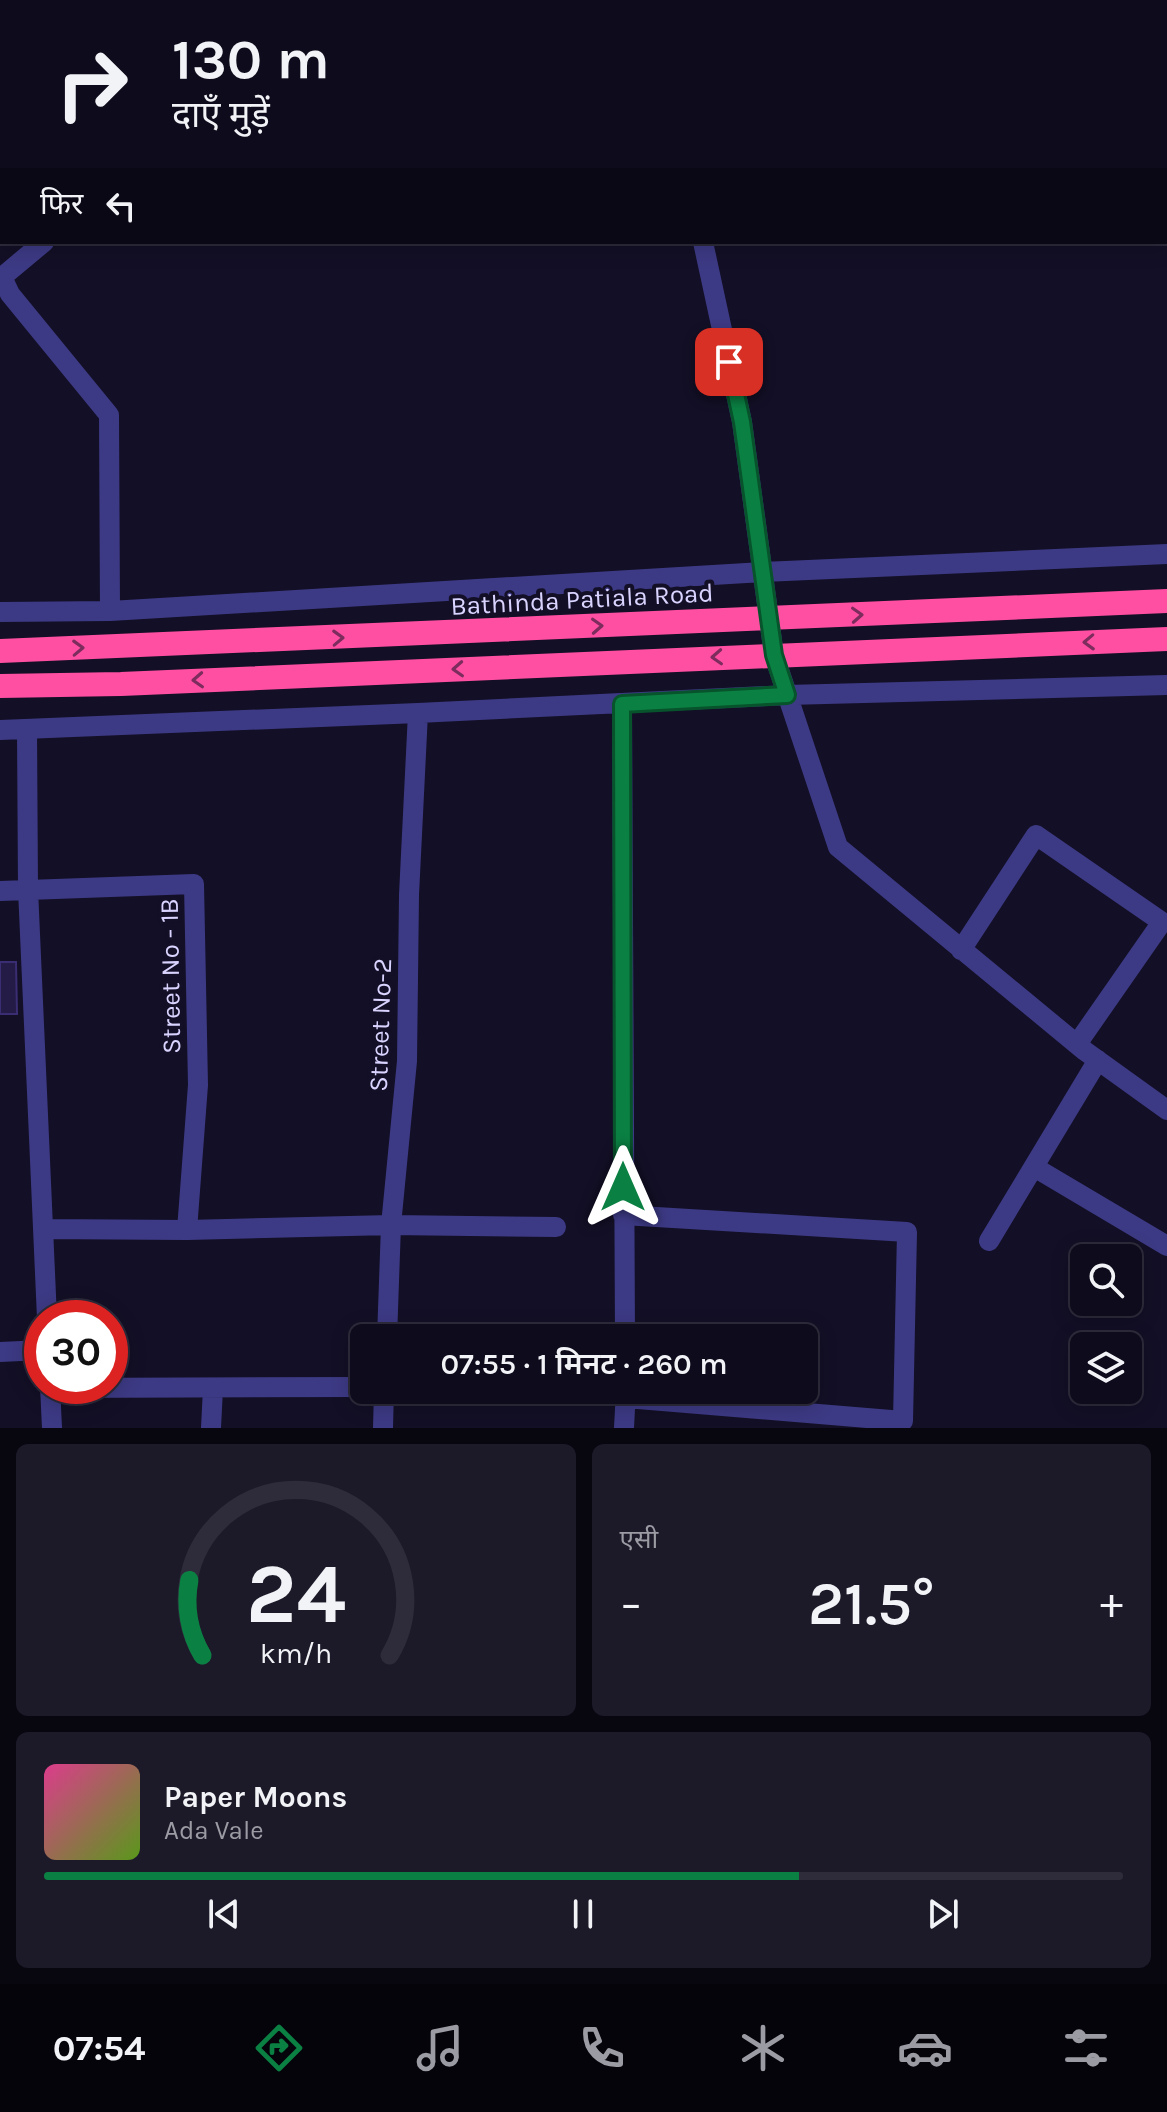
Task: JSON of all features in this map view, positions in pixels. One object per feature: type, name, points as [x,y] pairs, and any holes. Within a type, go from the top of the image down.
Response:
[{"type":"highway","name":"Bathinda Patiala Road","points":[[0,651],[1167,601]]},
{"type":"highway","points":[[0,686],[121,684],[1167,639]]},
{"type":"street","points":[[42,244],[2,277],[10,294],[109,415],[110,611]]},
{"type":"street","points":[[703,244],[742,422],[774,655],[838,847],[1077,1044],[1167,1110]]},
{"type":"street","points":[[0,612],[110,611],[763,572],[1167,554]]},
{"type":"street","points":[[0,730],[787,695],[1167,685]]},
{"type":"street","points":[[622,704],[625,1324]]},
{"type":"street","name":"Street No-2","points":[[387,1324],[391,1225],[407,1061],[409,895],[418,713]]},
{"type":"street","points":[[27,729],[28,889],[46,1300]]},
{"type":"street","points":[[961,950],[1036,835],[1162,922],[1077,1044]]},
{"type":"street","name":"Street No - 1B","points":[[28,889],[194,884],[198,1085],[187,1230]]},
{"type":"street","points":[[0,891],[28,889]]},
{"type":"street","points":[[989,1241],[1098,1060]]},
{"type":"street","points":[[1034,1167],[1167,1246]]},
{"type":"street","points":[[623,1215],[907,1232],[903,1421],[729,1404]]},
{"type":"street","points":[[43,1229],[187,1230],[391,1225],[556,1227]]},
{"type":"street","points":[[0,1352],[24,1351]]},
{"type":"street","points":[[128,1387],[350,1387]]},
{"type":"street","points":[[211,1428],[213,1388]]},
{"type":"street","points":[[51,1404],[52,1428]]},
{"type":"street","points":[[383,1428],[384,1404]]},
{"type":"street","points":[[624,1428],[625,1404]]},
{"type":"building","points":[[0,962],[16,962],[17,1014],[0,1014]]},
{"type":"route","points":[[623,1187],[622,704],[787,695],[774,655],[742,422],[729,362]]}]
